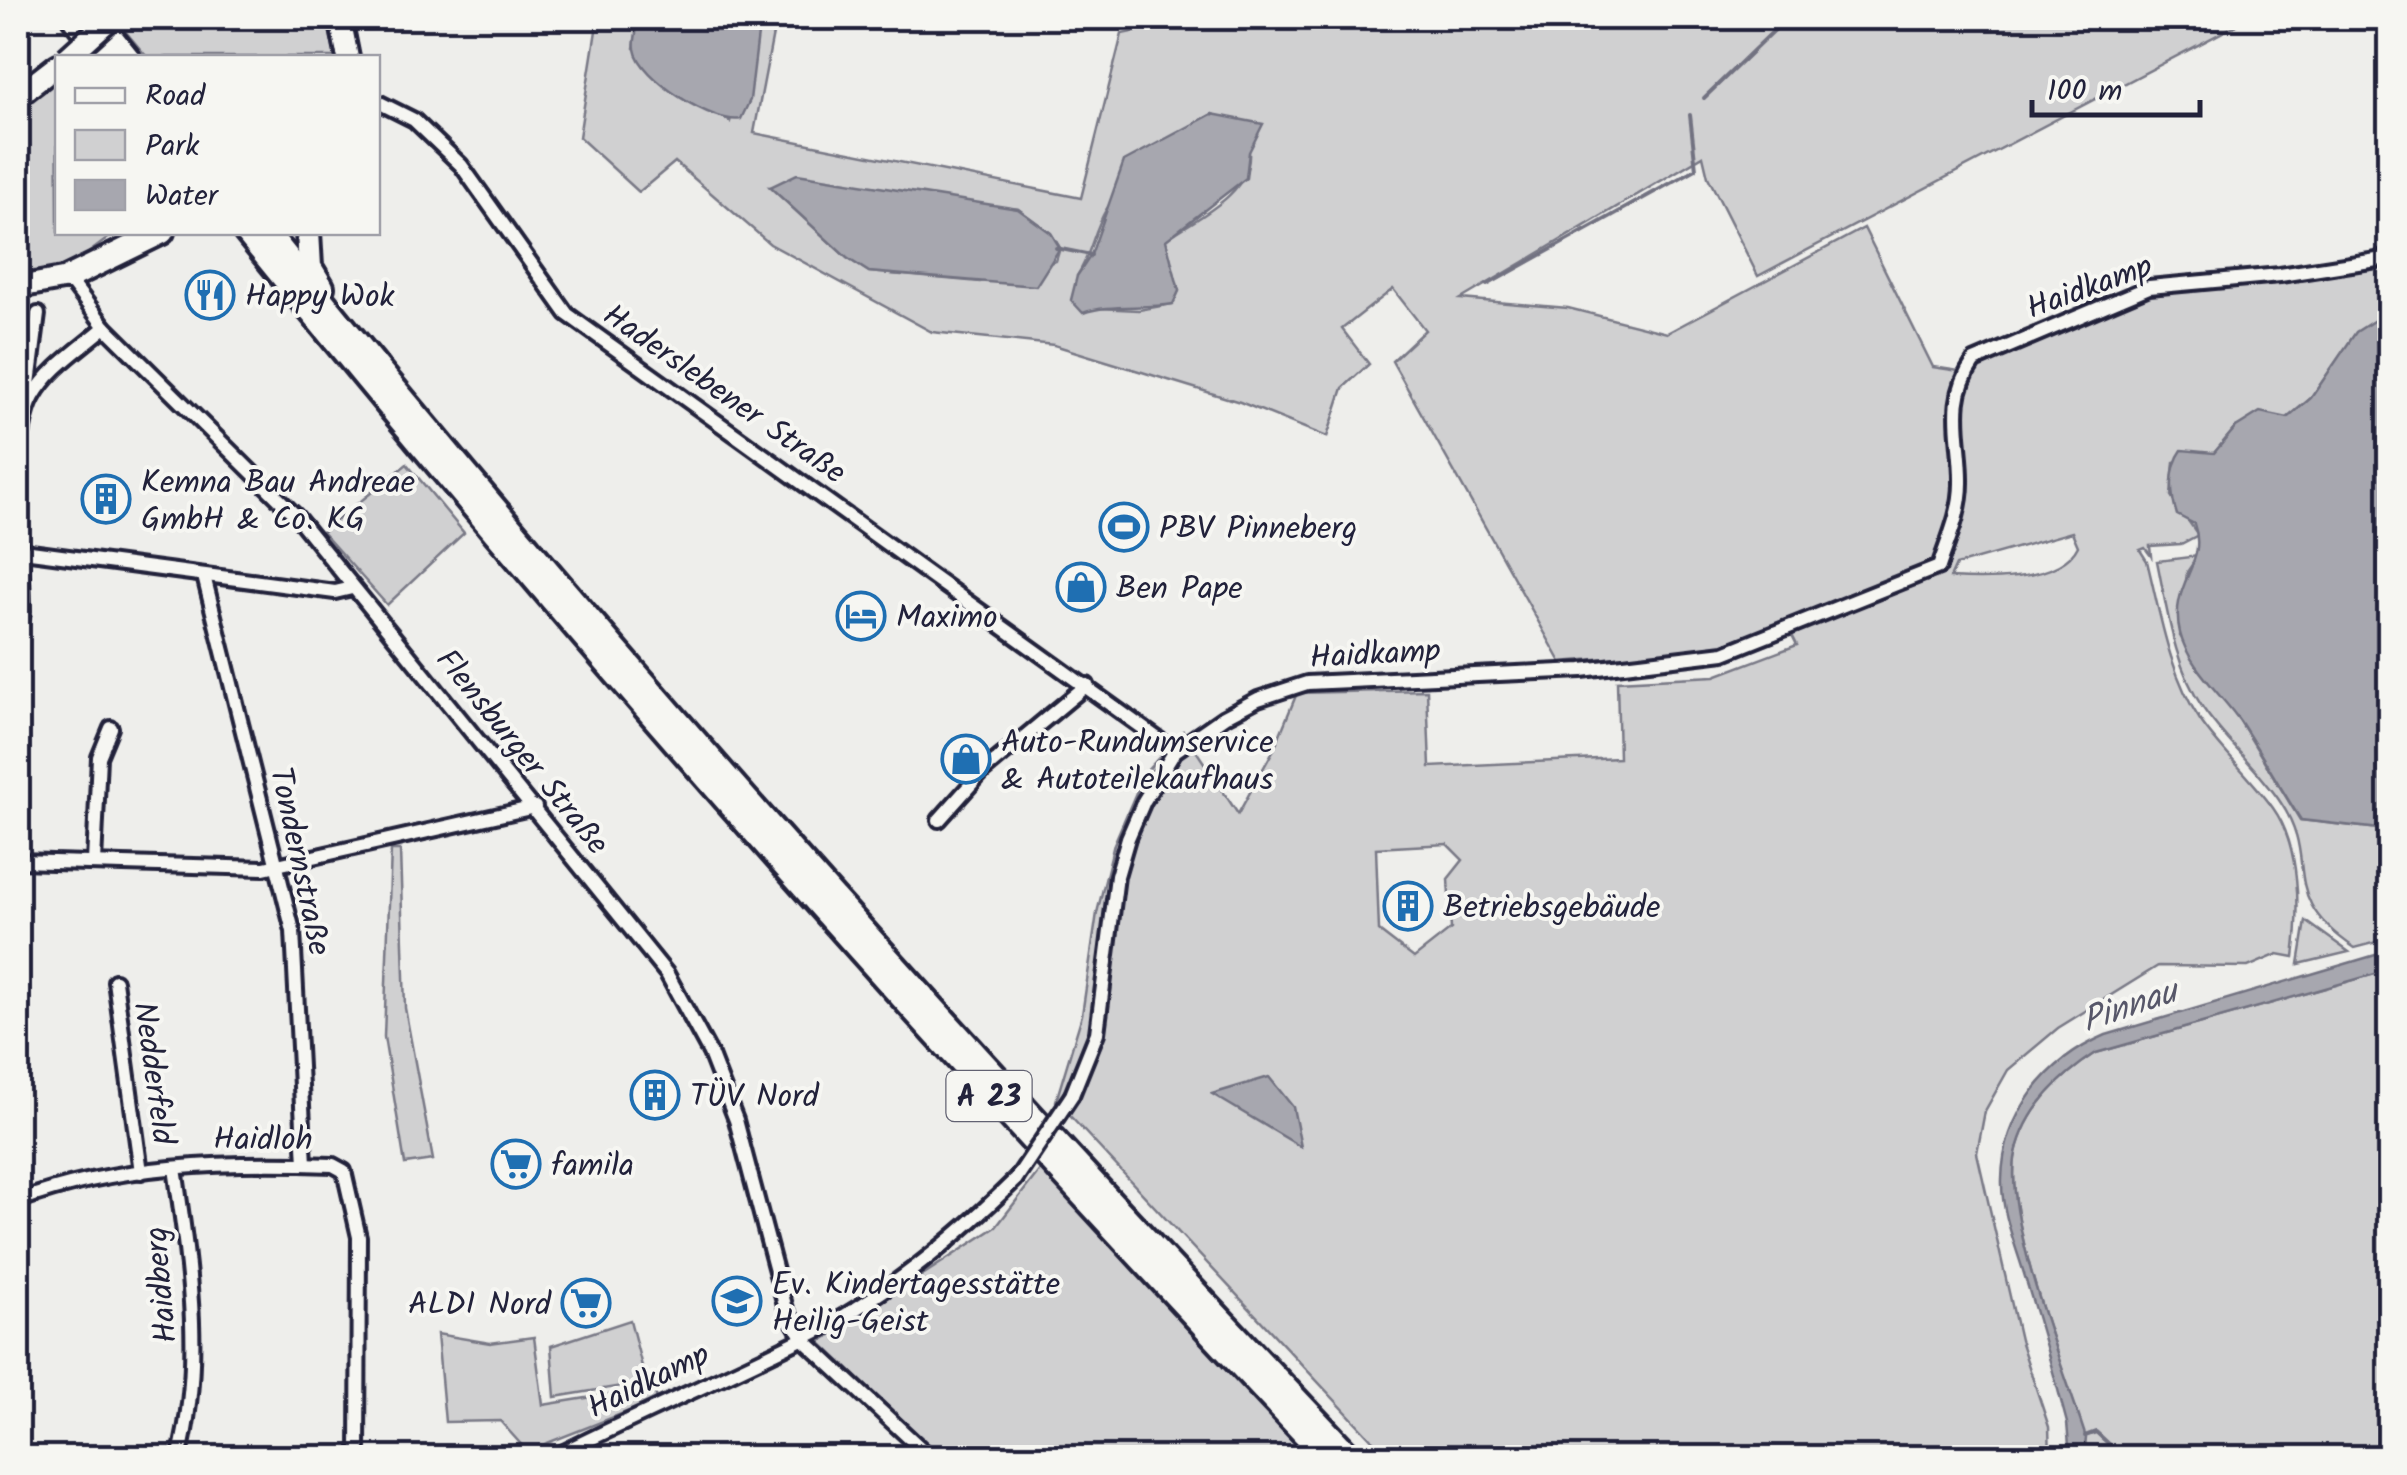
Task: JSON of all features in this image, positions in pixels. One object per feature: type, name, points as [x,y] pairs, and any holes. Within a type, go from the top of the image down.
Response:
[{"type":"highway","points":[[74,18],[103,55]]},
{"type":"highway","points":[[96,18],[126,55]]},
{"type":"highway","points":[[114,255],[133,235]]},
{"type":"highway","points":[[68,278],[156,235]]},
{"type":"highway","points":[[233,235],[266,257]]},
{"type":"highway","name":"A 23","points":[[248,235],[534,582],[888,988],[1328,1458]]},
{"type":"highway","name":"A 23","points":[[269,235],[546,569],[898,971],[1352,1458]]},
{"type":"highway","points":[[308,235],[310,267],[358,345]]},
{"type":"main road","points":[[70,55],[111,18]]},
{"type":"main road","points":[[340,18],[347,55]]},
{"type":"main road","points":[[18,96],[55,68]]},
{"type":"main road","points":[[18,287],[68,278]]},
{"type":"street","name":"Haderslebener Straße","points":[[380,103],[414,120],[461,165],[567,314],[1175,751]]},
{"type":"street","name":"Haidkamp","points":[[552,1458],[803,1339],[921,1263],[1016,1179],[1072,1095],[1096,1033],[1118,876],[1144,801],[1175,751],[1224,717],[1296,684],[1582,670],[1724,653],[1939,568],[1956,517],[1961,483],[1954,418],[1962,379],[1974,362],[2149,286],[2280,275],[2377,260],[2390,253]]},
{"type":"street","name":"Flensburger Straße","points":[[68,278],[105,328],[296,516],[667,974],[697,1026],[736,1120],[786,1309],[803,1339]]},
{"type":"street","points":[[33,396],[30,384],[38,314]]},
{"type":"street","points":[[18,633],[23,552],[20,464],[26,416],[43,382],[105,328]]},
{"type":"street","points":[[23,552],[335,592],[352,588]]},
{"type":"street","name":"Tondernstraße","points":[[204,576],[278,865],[297,970],[305,1164]]},
{"type":"street","points":[[939,820],[982,772],[1087,685]]},
{"type":"street","points":[[94,862],[99,757],[111,728]]},
{"type":"street","points":[[18,861],[230,869],[278,865],[535,807]]},
{"type":"street","name":"Nedderfeld","points":[[115,981],[141,1172]]},
{"type":"street","name":"Haidloh","points":[[18,1201],[141,1172],[176,1168],[305,1164],[344,1171],[359,1237],[358,1458]]},
{"type":"street","name":"Haidberg","points":[[176,1168],[195,1304],[195,1345],[179,1458]]},
{"type":"street","points":[[803,1339],[931,1458]]},
{"type":"street","points":[[18,1448],[20,1458]]},
{"type":"green space","points":[[128,18],[327,18],[335,55],[145,55],[120,25]]},
{"type":"green space","points":[[598,18],[639,18],[634,48],[730,122],[760,18],[776,18],[754,133],[1081,198],[1122,34],[1200,18],[2234,18],[2236,25],[1758,276],[1708,177],[1703,156],[1461,299],[1568,308],[1667,333],[1864,228],[1933,367],[1959,371],[2147,293],[2305,278],[2377,265],[2389,257],[2389,311],[2356,333],[2311,398],[2287,418],[2236,427],[2214,453],[2174,462],[2171,496],[2198,535],[2181,544],[2150,546],[2151,556],[2145,548],[2140,550],[2147,561],[2173,663],[2189,702],[2208,731],[2273,808],[2289,841],[2296,880],[2296,939],[2294,957],[2278,954],[2248,967],[2158,966],[2058,1028],[2008,1070],[1985,1111],[1977,1153],[2020,1340],[2049,1427],[2050,1457],[1388,1457],[1056,1101],[1082,1015],[1097,913],[1114,844],[1144,774],[1183,731],[1238,814],[1274,749],[1297,693],[1427,690],[1430,767],[1619,758],[1617,681],[1715,676],[1797,645],[1785,621],[1721,648],[1561,662],[1392,361],[1425,330],[1393,289],[1342,329],[1369,364],[1343,388],[1327,437],[1240,402],[1054,345],[932,332],[770,244],[675,162],[639,192],[579,137]],"holes":[[[1212,114],[1249,152],[1242,180],[1220,204],[1165,240],[1179,291],[1173,304],[1139,310],[1097,308],[1077,276],[1106,210],[1140,168]],[[770,187],[1018,209],[1051,233],[1060,248],[1056,261],[980,282],[869,272],[847,258]],[[2072,532],[2078,546],[2056,566],[2020,576],[1950,578],[1956,565]],[[1447,844],[1463,860],[1448,879],[1451,929],[1414,958],[1379,931],[1376,848]]]},
{"type":"green space","points":[[55,81],[55,235],[112,235],[67,269],[18,278],[18,109]]},
{"type":"green space","points":[[407,464],[464,533],[387,605],[322,532]]},
{"type":"green space","points":[[2198,556],[2187,572],[2180,636],[2240,721],[2300,820],[2389,830],[2389,939],[2355,948],[2330,929],[2315,911],[2307,895],[2292,824],[2281,803],[2193,692],[2173,637],[2157,561]]},
{"type":"green space","points":[[391,850],[400,850],[405,1008],[433,1160],[405,1164],[384,1037]]},
{"type":"green space","points":[[2306,921],[2349,952],[2299,964]]},
{"type":"green space","points":[[2389,970],[2389,1457],[2085,1458],[2085,1438],[2038,1294],[2018,1215],[2016,1153],[2036,1108],[2069,1073],[2096,1053]]},
{"type":"green space","points":[[1043,1166],[1310,1457],[941,1457],[820,1342],[996,1227]]},
{"type":"green space","points":[[630,1320],[646,1382],[555,1397],[551,1346]]},
{"type":"green space","points":[[437,1334],[490,1343],[534,1337],[543,1405],[654,1387],[657,1400],[527,1451],[500,1421],[445,1422]]},
{"type":"water","points":[[639,18],[760,18],[750,100],[741,119],[714,115],[697,107],[650,73],[635,49]]},
{"type":"water","points":[[1212,114],[1263,124],[1249,152],[1246,178],[1166,240],[1179,291],[1173,304],[1083,313],[1071,300],[1077,276],[1091,255],[1124,161]]},
{"type":"water","points":[[797,174],[1018,209],[1051,233],[1060,248],[1036,286],[869,272],[847,258],[770,187]]},
{"type":"water","points":[[2389,311],[2389,830],[2301,820],[2240,721],[2190,657],[2178,616],[2197,538],[2194,524],[2177,515],[2172,481],[2182,450],[2214,453],[2236,427],[2260,412],[2288,418],[2311,398],[2356,332]]},
{"type":"water","points":[[2389,951],[2389,970],[2096,1053],[2057,1084],[2036,1108],[2016,1153],[2014,1181],[2026,1254],[2086,1438],[2084,1457],[2070,1457],[2067,1423],[2004,1204],[2004,1156],[2020,1111],[2047,1074],[2106,1035]]},
{"type":"water","points":[[1269,1077],[1293,1107],[1301,1147],[1212,1094]]},
{"type":"waterway","points":[[1704,98],[1787,18]]},
{"type":"waterway","points":[[1487,285],[1696,169],[1690,115]]},
{"type":"waterway","points":[[1056,248],[1091,255]]},
{"type":"waterway","points":[[2085,1436],[2096,1432],[2124,1458]]},
{"type":"place","name":"Happy Wok","points":[[210,295]]},
{"type":"place","name":"Kemna Bau Andreae GmbH & Co. KG","points":[[106,499]]},
{"type":"place","name":"PBV Pinneberg","points":[[1124,527]]},
{"type":"place","name":"Ben Pape","points":[[1081,587]]},
{"type":"place","name":"Maximo","points":[[861,616]]},
{"type":"place","name":"Auto-Rundumservice & Autoteilekaufhaus","points":[[966,759]]},
{"type":"place","name":"Betriebsgebäude","points":[[1408,906]]},
{"type":"place","name":"TÜV Nord","points":[[655,1095]]},
{"type":"place","name":"famila","points":[[516,1164]]},
{"type":"place","name":"Ev. Kindertagesstätte Heilig-Geist","points":[[737,1301]]},
{"type":"place","name":"ALDI Nord","points":[[586,1303]]},
{"type":"water label","name":"Pinnau","points":[[2129,1005]]}]
